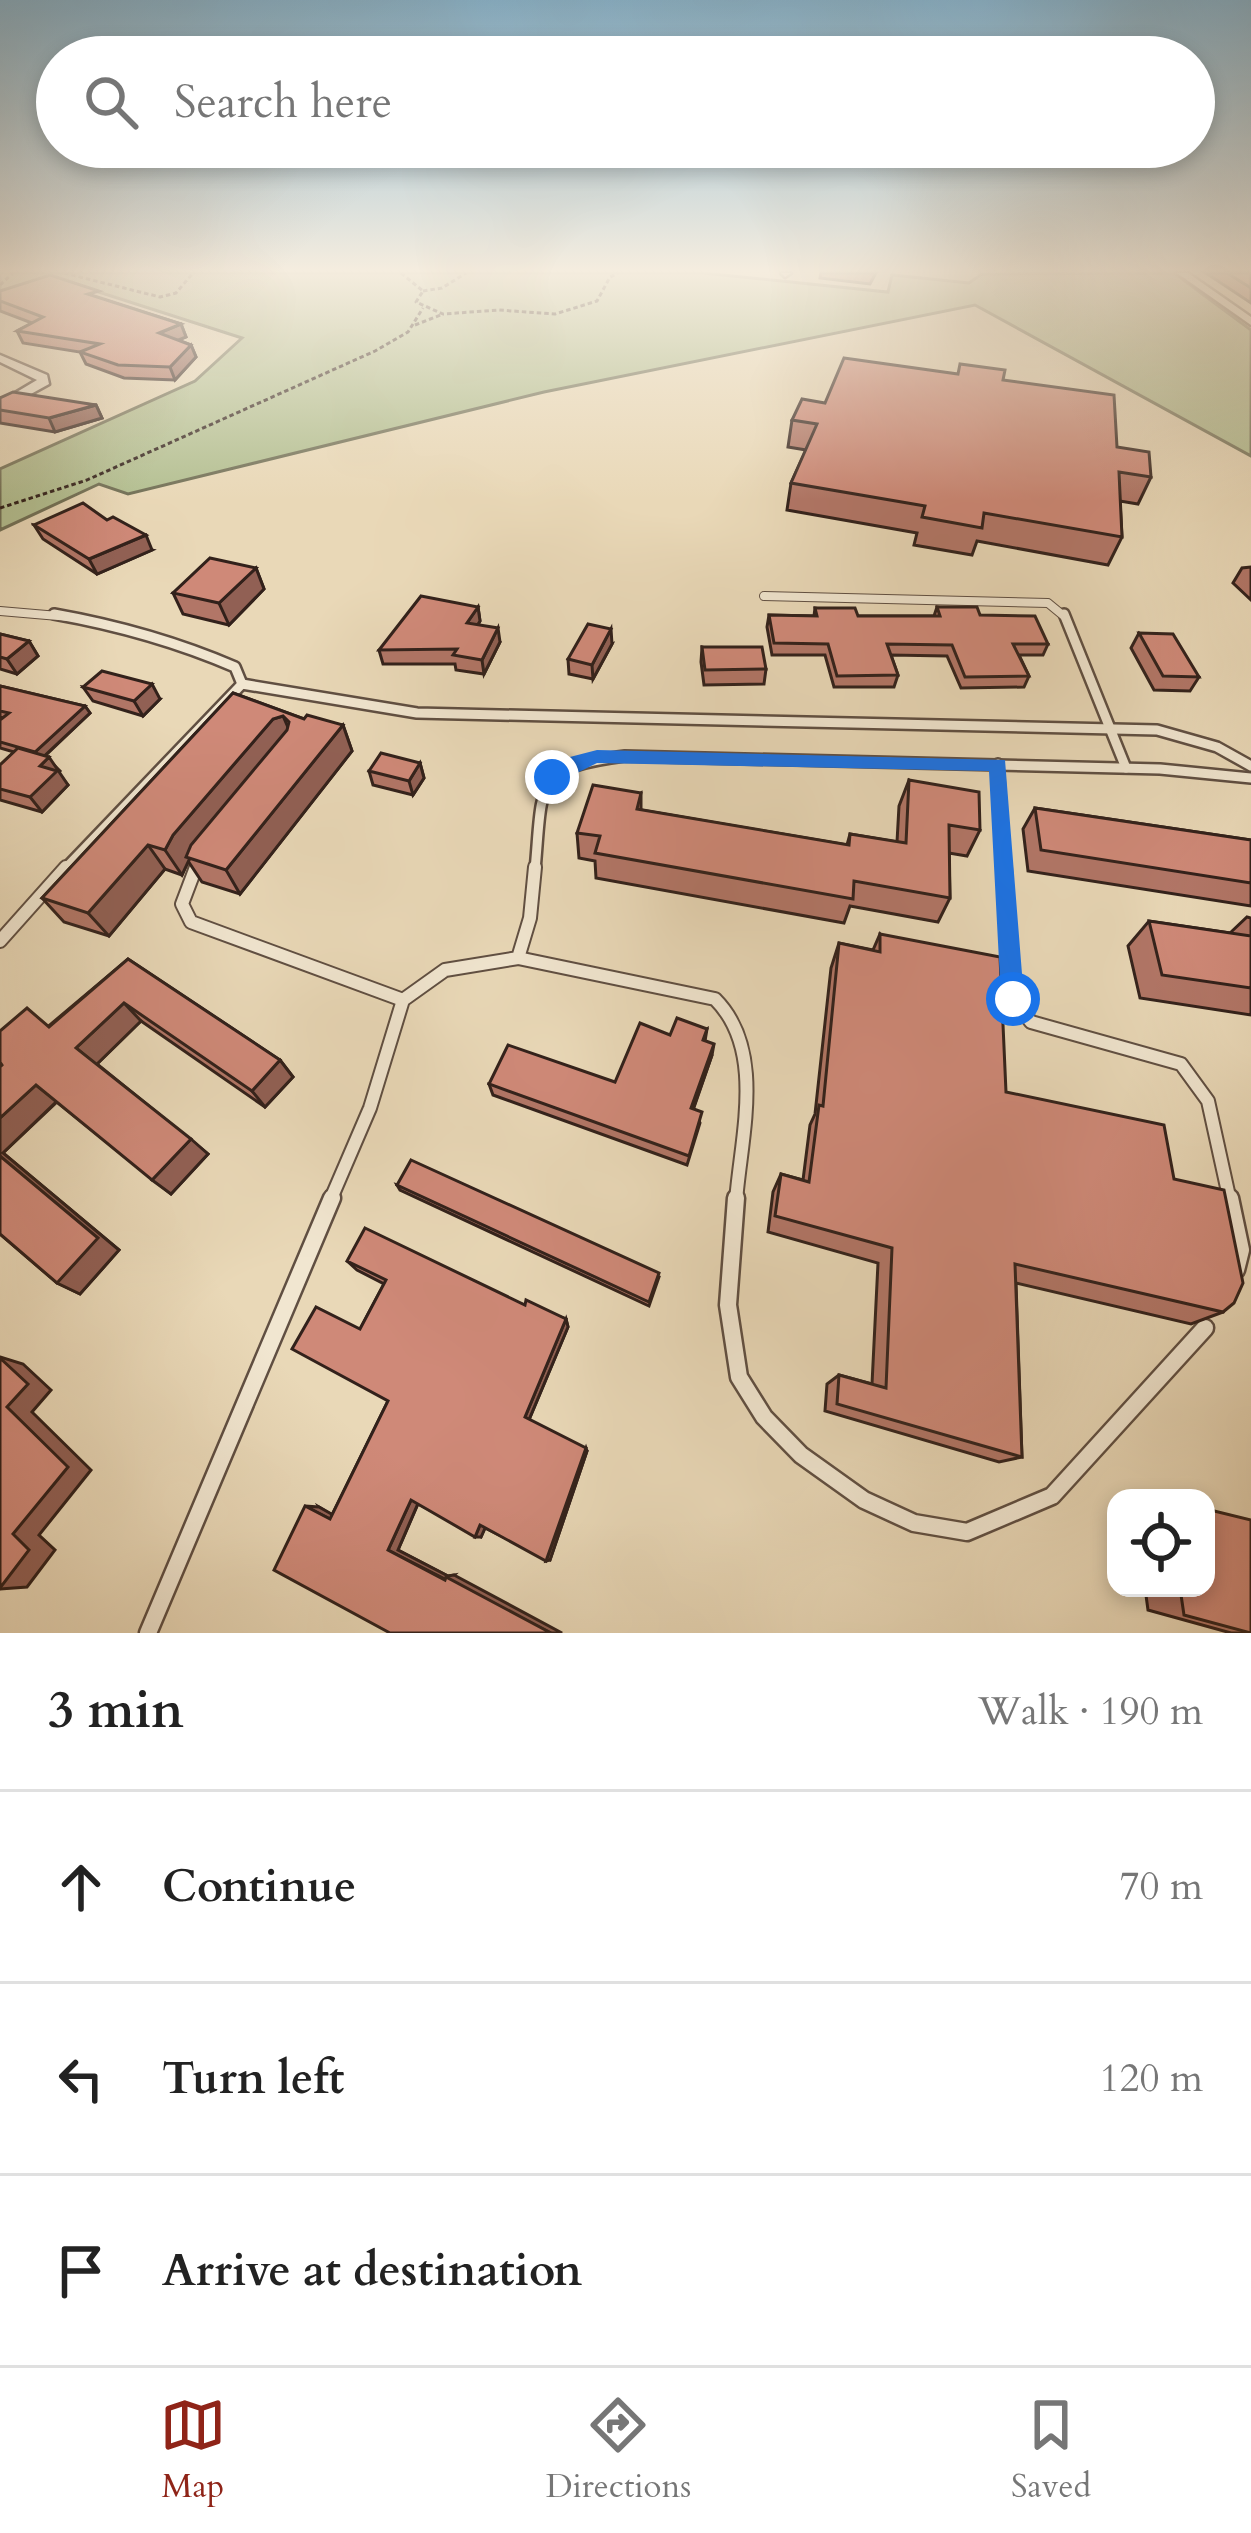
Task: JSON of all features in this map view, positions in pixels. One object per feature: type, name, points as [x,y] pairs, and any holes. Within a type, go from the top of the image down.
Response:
[{"type":"street","points":[[0,358],[43,378],[38,389],[0,407]]},
{"type":"lane","points":[[764,596],[1048,603],[1063,610],[1126,768]]},
{"type":"lane","points":[[0,611],[40,612],[176,643],[235,667],[242,685]]},
{"type":"lane","points":[[242,685],[417,713],[1157,730],[1217,747],[1251,766]]},
{"type":"lane","points":[[0,941],[242,685]]},
{"type":"lane","points":[[518,958],[530,918],[542,796],[552,777],[573,763],[625,756],[998,764],[1251,778]]},
{"type":"lane","points":[[998,764],[1013,999],[1031,1022],[1180,1064],[1208,1101],[1241,1250],[1230,1291]]},
{"type":"lane","points":[[219,839],[190,875],[182,904],[191,922],[403,1000]]},
{"type":"lane","points":[[148,1633],[370,1108],[403,1000],[445,970],[518,958],[715,999],[733,1017],[747,1061],[728,1305],[739,1377],[764,1417],[800,1455],[864,1500],[914,1523],[967,1532],[1052,1496],[1205,1328]]},
{"type":"path","points":[[0,508],[132,460],[378,349]]},
{"type":"green space","points":[[230,349],[756,349],[544,392],[128,494],[99,484],[0,530],[0,469],[195,381]]},
{"type":"green space","points":[[1056,349],[1251,349],[1251,456]]},
{"type":"building","points":[[187,349],[170,367],[118,365],[80,352]]},
{"type":"building","points":[[844,358],[958,374],[960,364],[1005,370],[1003,380],[1114,395],[1117,447],[1149,452],[1151,477],[1119,472],[1122,537],[984,513],[982,528],[922,517],[925,506],[791,483],[817,424],[792,420],[802,399],[825,403]]},
{"type":"building","points":[[13,392],[96,405],[49,418],[0,410],[0,398]]},
{"type":"building","points":[[83,503],[107,520],[113,517],[146,535],[89,559],[34,525]]},
{"type":"building","points":[[210,558],[256,568],[219,603],[173,593]]},
{"type":"building","points":[[421,596],[478,607],[467,623],[498,628],[482,660],[453,655],[457,649],[379,650]]},
{"type":"building","points":[[937,607],[977,607],[980,615],[1035,616],[1048,644],[1013,644],[1029,676],[965,677],[952,645],[887,644],[898,675],[837,676],[828,644],[774,643],[769,615],[817,616],[815,608],[855,608],[858,616],[940,616]]},
{"type":"building","points":[[588,624],[611,629],[592,665],[568,659]]},
{"type":"building","points":[[1139,633],[1173,634],[1199,677],[1163,676]]},
{"type":"building","points":[[0,634],[29,641],[7,659],[0,657]]},
{"type":"building","points":[[702,647],[762,647],[766,669],[705,670]]},
{"type":"building","points":[[102,671],[152,684],[134,701],[83,687]]},
{"type":"building","points":[[0,686],[85,706],[35,752],[0,742],[0,720],[9,713],[0,711]]},
{"type":"building","points":[[233,693],[304,719],[307,715],[343,725],[226,870],[186,857],[287,730],[289,722],[283,716],[273,719],[165,850],[148,845],[88,913],[42,898]]},
{"type":"building","points":[[18,748],[49,757],[40,766],[57,771],[30,797],[0,789],[0,765]]},
{"type":"building","points":[[381,753],[420,763],[409,781],[369,771]]},
{"type":"building","points":[[909,780],[979,792],[980,830],[949,825],[950,898],[854,881],[853,899],[595,853],[600,836],[577,833],[593,785],[641,793],[637,809],[849,845],[850,834],[906,843]]},
{"type":"building","points":[[1035,808],[1251,840],[1251,883],[1041,850]]},
{"type":"building","points":[[1149,921],[1251,936],[1251,988],[1162,975]]},
{"type":"building","points":[[880,934],[1000,957],[1006,1092],[1164,1125],[1174,1179],[1224,1190],[1243,1283],[1234,1303],[1223,1312],[1015,1264],[1022,1457],[837,1404],[839,1375],[886,1388],[892,1248],[775,1216],[781,1174],[809,1182],[819,1105],[823,1106],[839,943],[880,952]]},
{"type":"building","points":[[128,959],[280,1060],[252,1091],[124,1003],[76,1048],[191,1139],[152,1180],[36,1085],[0,1118],[0,1031],[27,1008],[49,1027]]},
{"type":"building","points":[[677,1018],[707,1029],[703,1040],[714,1044],[691,1108],[702,1112],[689,1156],[489,1084],[508,1045],[615,1082],[640,1023],[670,1035]]},
{"type":"building","points":[[0,1156],[98,1238],[57,1283],[0,1234]]},
{"type":"building","points":[[411,1160],[659,1273],[649,1302],[397,1185]]},
{"type":"building","points":[[365,1228],[525,1305],[526,1300],[566,1319],[525,1417],[586,1448],[546,1561],[480,1525],[475,1537],[411,1500],[388,1550],[551,1633],[390,1633],[274,1570],[305,1506],[330,1519],[388,1401],[292,1349],[316,1307],[360,1329],[386,1280],[347,1261]]},
{"type":"building","points":[[0,1358],[28,1384],[7,1407],[68,1467],[13,1534],[29,1550],[0,1588]]},
{"type":"building","points":[[1215,1511],[1251,1520],[1251,1633],[1184,1615],[1181,1597],[1215,1597]]},
{"type":"route","points":[[552,777],[573,763],[597,756],[998,764],[1013,999]]}]
